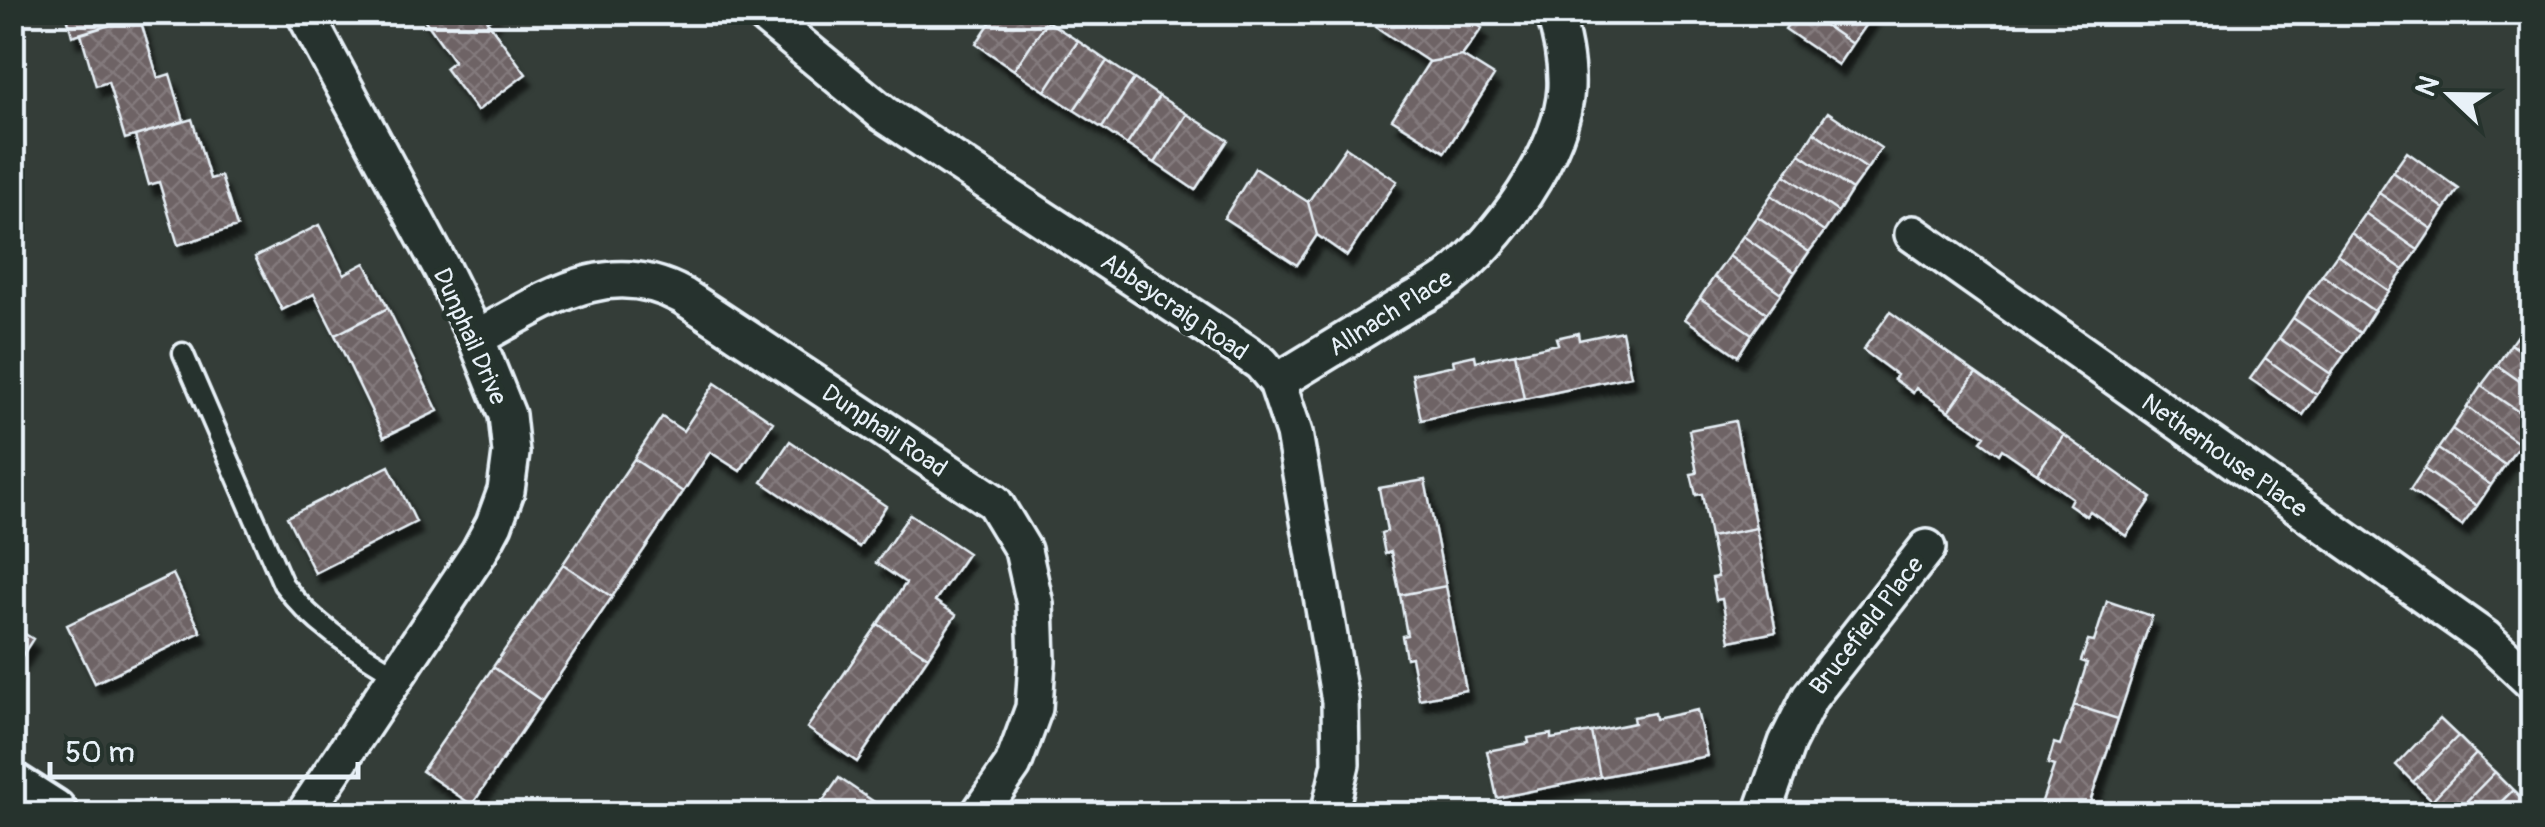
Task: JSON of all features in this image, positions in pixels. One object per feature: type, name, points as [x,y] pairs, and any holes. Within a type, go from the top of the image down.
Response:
[{"type":"street","name":"Dunphail Drive","points":[[304,12],[476,338],[507,415],[511,453],[506,490],[479,552],[304,814]]},
{"type":"street","name":"Abbeycraig Road","points":[[760,12],[884,114],[1241,349],[1261,363],[1277,382],[1294,432],[1340,701],[1342,764],[1329,814]]},
{"type":"street","name":"Allnach Place","points":[[1277,382],[1448,278],[1483,246],[1512,211],[1545,158],[1559,123],[1566,88],[1562,39],[1554,12]]},
{"type":"street","name":"Netherhouse Place","points":[[1912,234],[2485,638],[2532,682]]},
{"type":"street","name":"Dunphail Road","points":[[476,338],[594,281],[652,281],[683,296],[994,502],[1023,550],[1035,604],[1038,661],[1034,708],[1013,765],[980,814]]},
{"type":"street","name":"Brucefield Place","points":[[1762,814],[1787,743],[1810,697],[1927,548]]},
{"type":"street","points":[[12,789],[50,814]]},
{"type":"lane","points":[[183,353],[283,584],[320,625],[397,675]]},
{"type":"building","points":[[66,12],[131,12],[133,18],[72,36]]},
{"type":"building","points":[[419,12],[493,12],[495,16],[487,21],[526,74],[477,111],[445,68],[454,61]]},
{"type":"building","points":[[997,12],[1034,12],[1047,21],[1014,70],[976,44]]},
{"type":"building","points":[[1386,12],[1460,12],[1482,28],[1462,56],[1429,62],[1376,27]]},
{"type":"building","points":[[1796,12],[1806,12],[1852,44],[1838,65],[1785,29]]},
{"type":"building","points":[[1806,12],[1849,12],[1866,24],[1852,44]]},
{"type":"building","points":[[1849,12],[1874,12],[1866,24]]},
{"type":"building","points":[[139,16],[158,78],[170,74],[184,121],[125,139],[108,82],[96,86],[81,34]]},
{"type":"building","points":[[1047,21],[1078,41],[1045,91],[1014,70]]},
{"type":"building","points":[[1078,41],[1107,61],[1074,110],[1045,91]]},
{"type":"building","points":[[1462,56],[1494,76],[1445,152],[1392,119],[1429,62]]},
{"type":"building","points":[[1107,61],[1134,79],[1102,128],[1074,110]]},
{"type":"building","points":[[1134,79],[1159,96],[1127,145],[1102,128]]},
{"type":"building","points":[[1159,96],[1187,114],[1155,163],[1127,145]]},
{"type":"building","points":[[1828,112],[1881,148],[1867,169],[1814,132]]},
{"type":"building","points":[[1187,114],[1228,140],[1195,190],[1155,163]]},
{"type":"building","points":[[192,119],[210,179],[221,176],[237,227],[178,245],[159,182],[149,185],[135,136]]},
{"type":"building","points":[[1814,132],[1867,169],[1852,190],[1800,154]]},
{"type":"building","points":[[1346,147],[1397,181],[1347,256],[1317,235],[1308,202]]},
{"type":"building","points":[[2407,152],[2459,189],[2445,209],[2393,172]]},
{"type":"building","points":[[1800,154],[1852,190],[1838,212],[1785,175]]},
{"type":"building","points":[[1255,168],[1308,202],[1317,235],[1297,265],[1224,218]]},
{"type":"building","points":[[2393,172],[2445,209],[2432,229],[2379,193]]},
{"type":"building","points":[[1785,175],[1838,212],[1824,232],[1771,195]]},
{"type":"building","points":[[2379,193],[2432,229],[2418,250],[2365,213]]},
{"type":"building","points":[[1771,195],[1824,232],[1809,252],[1757,216]]},
{"type":"building","points":[[2365,213],[2418,250],[2404,270],[2351,233]]},
{"type":"building","points":[[1757,216],[1809,252],[1795,272],[1743,236]]},
{"type":"building","points":[[319,225],[344,274],[365,263],[388,308],[335,335],[314,294],[282,310],[255,257]]},
{"type":"building","points":[[2351,233],[2404,270],[2389,291],[2337,254]]},
{"type":"building","points":[[1743,236],[1795,272],[1781,293],[1729,256]]},
{"type":"building","points":[[2337,254],[2389,291],[2374,311],[2322,275]]},
{"type":"building","points":[[1729,256],[1781,293],[1767,313],[1714,277]]},
{"type":"building","points":[[2322,275],[2374,311],[2360,333],[2307,296]]},
{"type":"building","points":[[1714,277],[1767,313],[1752,334],[1700,298]]},
{"type":"building","points":[[2307,296],[2360,333],[2345,354],[2293,318]]},
{"type":"building","points":[[1700,298],[1752,334],[1738,356],[1685,319]]},
{"type":"building","points":[[388,308],[438,411],[384,437],[335,335]]},
{"type":"building","points":[[1890,312],[1976,373],[1949,411],[1916,388],[1913,393],[1894,379],[1897,375],[1863,350]]},
{"type":"building","points":[[2293,318],[2345,354],[2331,374],[2279,338]]},
{"type":"building","points":[[2525,324],[2532,329],[2532,359],[2511,344]]},
{"type":"building","points":[[1622,331],[1631,376],[1524,399],[1515,353],[1558,344],[1556,338],[1578,333],[1579,340]]},
{"type":"building","points":[[2279,338],[2331,374],[2317,395],[2265,358]]},
{"type":"building","points":[[2511,344],[2532,359],[2532,390],[2497,365]]},
{"type":"building","points":[[1515,353],[1524,399],[1421,420],[1412,374],[1454,365],[1453,360],[1475,355],[1476,361]]},
{"type":"building","points":[[2265,358],[2317,395],[2303,415],[2250,379]]},
{"type":"building","points":[[2497,365],[2532,390],[2532,421],[2481,386]]},
{"type":"building","points":[[1976,373],[2064,435],[2037,473],[2002,449],[1999,454],[1981,441],[1985,436],[1949,411]]},
{"type":"building","points":[[715,383],[773,422],[740,471],[710,452],[683,492],[634,459],[662,417],[683,431]]},
{"type":"building","points":[[2481,386],[2532,421],[2520,444],[2467,407]]},
{"type":"building","points":[[2467,407],[2520,444],[2505,465],[2452,429]]},
{"type":"building","points":[[1735,421],[1756,528],[1710,537],[1702,494],[1696,495],[1691,474],[1697,473],[1689,430]]},
{"type":"building","points":[[2452,429],[2505,465],[2491,485],[2438,449]]},
{"type":"building","points":[[2064,435],[2152,498],[2126,536],[2090,511],[2086,516],[2069,504],[2072,498],[2037,473]]},
{"type":"building","points":[[790,441],[886,506],[859,547],[762,482]]},
{"type":"building","points":[[2438,449],[2491,485],[2477,506],[2424,469]]},
{"type":"building","points":[[634,459],[683,492],[612,597],[563,564]]},
{"type":"building","points":[[389,466],[416,522],[315,573],[287,517]]},
{"type":"building","points":[[2424,469],[2477,506],[2462,526],[2410,490]]},
{"type":"building","points":[[1425,480],[1446,586],[1400,595],[1391,552],[1385,554],[1381,533],[1387,531],[1379,488]]},
{"type":"building","points":[[910,514],[968,553],[935,601],[956,615],[928,657],[878,624],[906,583],[876,563]]},
{"type":"building","points":[[1756,528],[1776,632],[1730,641],[1722,599],[1716,600],[1712,578],[1718,577],[1710,537]]},
{"type":"building","points":[[563,564],[612,597],[542,701],[493,667]]},
{"type":"building","points":[[173,574],[201,632],[95,683],[67,625]]},
{"type":"building","points":[[1446,586],[1466,690],[1419,699],[1411,657],[1406,658],[1402,636],[1407,635],[1400,595]]},
{"type":"building","points":[[2107,601],[2152,616],[2118,719],[2074,705],[2087,663],[2081,661],[2088,641],[2094,642]]},
{"type":"building","points":[[878,624],[928,657],[857,762],[807,728]]},
{"type":"building","points":[[12,626],[33,639],[12,671]]},
{"type":"building","points":[[493,667],[542,701],[472,805],[422,771]]},
{"type":"building","points":[[2074,705],[2118,719],[2086,814],[2063,814],[2040,807],[2054,766],[2048,764],[2054,743],[2060,745]]},
{"type":"building","points":[[1697,710],[1707,756],[1600,777],[1591,732],[1634,723],[1633,717],[1654,713],[1655,719]]},
{"type":"building","points":[[2440,719],[2458,736],[2413,782],[2396,765]]},
{"type":"building","points":[[1591,732],[1600,777],[1497,798],[1487,751],[1529,743],[1528,738],[1551,734],[1551,739]]},
{"type":"building","points":[[2458,736],[2476,754],[2432,800],[2413,782]]},
{"type":"building","points":[[2476,754],[2495,772],[2454,814],[2446,814],[2432,800]]},
{"type":"building","points":[[2495,772],[2513,790],[2489,814],[2454,814]]},
{"type":"building","points":[[839,778],[889,812],[888,814],[814,814]]},
{"type":"building","points":[[2513,790],[2531,807],[2523,814],[2489,814]]}]
